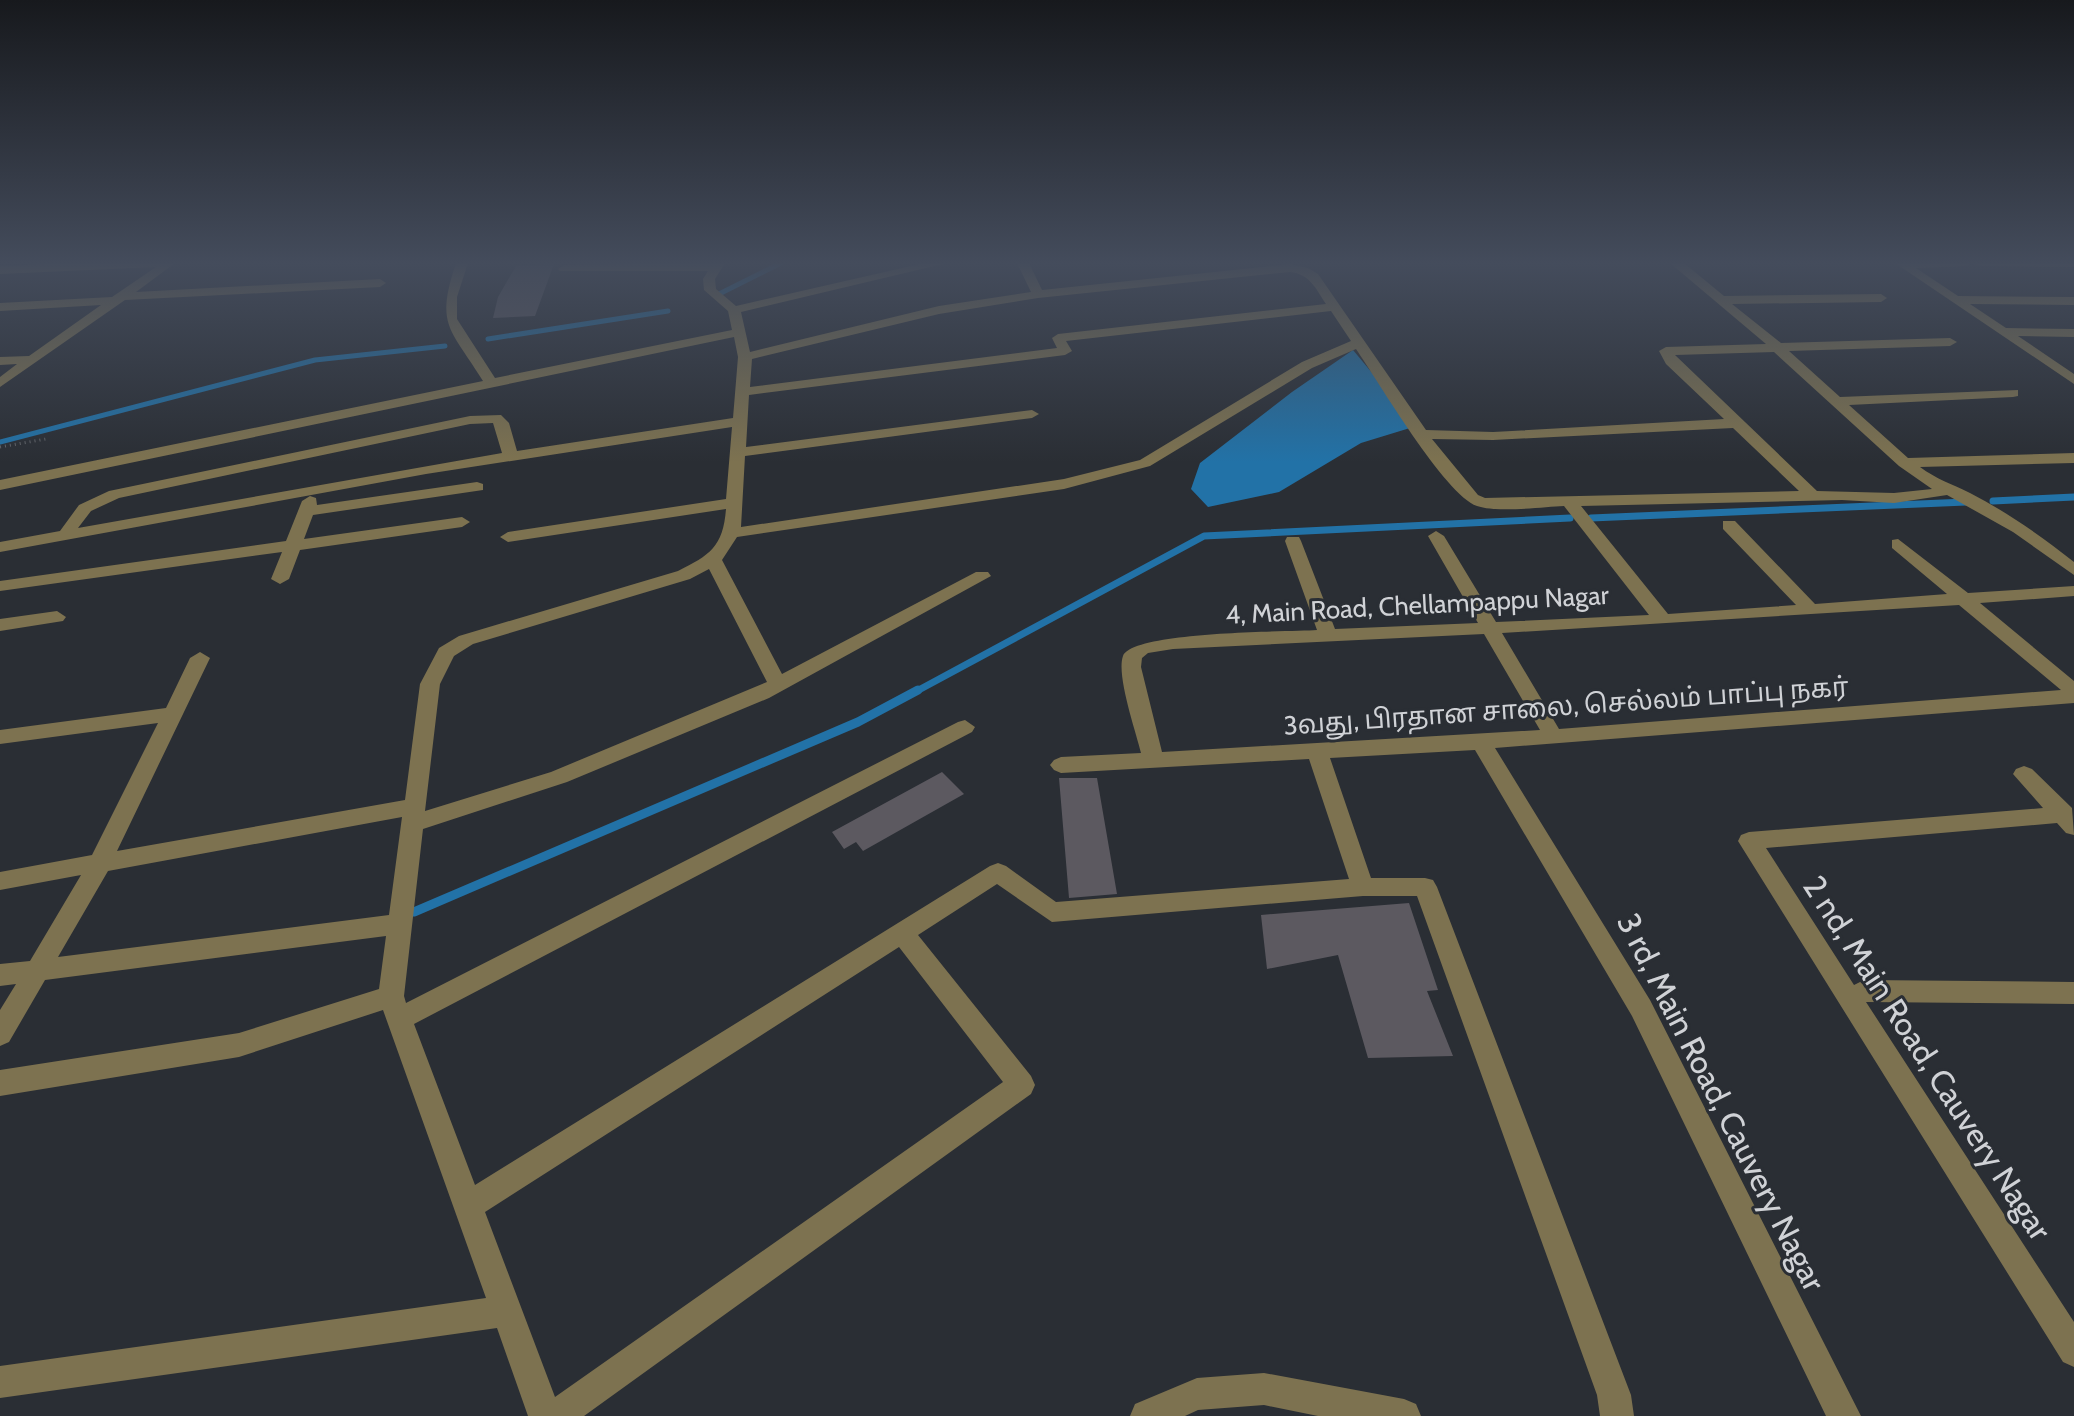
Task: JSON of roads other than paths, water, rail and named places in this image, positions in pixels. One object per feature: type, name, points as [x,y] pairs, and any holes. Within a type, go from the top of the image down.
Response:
[{"type":"street","points":[[0,383],[76,329]]},
{"type":"street","points":[[457,329],[492,384]]},
{"type":"street","points":[[0,485],[492,384],[705,329]]},
{"type":"street","points":[[545,1416],[509,1311],[395,1008],[399,924],[430,684],[446,652],[466,640],[684,575],[713,560],[732,533],[745,357],[738,329]]},
{"type":"street","points":[[745,357],[860,329]]},
{"type":"street","points":[[741,392],[1065,351],[1058,338],[1137,329]]},
{"type":"street","points":[[1348,329],[1472,498],[1500,505],[1571,504],[1812,495],[1911,498],[1946,490]]},
{"type":"street","points":[[1756,329],[1904,463],[1946,490],[1996,514],[2074,570]]},
{"type":"street","points":[[2002,329],[2074,380]]},
{"type":"street","points":[[2006,332],[2025,329]]},
{"type":"street","points":[[1812,495],[1671,361],[1666,351],[1775,345],[1950,342]]},
{"type":"street","points":[[732,533],[1064,484],[1145,463],[1307,365],[1358,343]]},
{"type":"street","points":[[0,361],[32,360]]},
{"type":"street","points":[[1838,401],[2013,393]]},
{"type":"street","points":[[737,453],[1032,414]]},
{"type":"street","points":[[67,534],[73,516],[88,504],[115,494],[470,420],[496,418],[502,423],[510,455]]},
{"type":"street","points":[[0,547],[510,455],[739,422]]},
{"type":"street","points":[[1424,434],[1493,436],[1739,423]]},
{"type":"street","points":[[1904,463],[2074,458]]},
{"type":"street","points":[[306,511],[477,487]]},
{"type":"street","points":[[280,579],[315,489]]},
{"type":"street","points":[[508,537],[734,503]]},
{"type":"street","points":[[1571,504],[1663,620]]},
{"type":"street","points":[[0,586],[462,522]]},
{"type":"street","points":[[1729,525],[1811,610]]},
{"type":"street","points":[[1436,536],[1554,737]]},
{"type":"street","points":[[1293,541],[1328,636]]},
{"type":"street","points":[[1898,544],[2074,693]]},
{"type":"street","points":[[713,560],[778,685]]},
{"type":"street","points":[[0,881],[414,815],[559,777],[778,685],[982,576]]},
{"type":"street","name":"4, Main Road, Chellampappu Nagar","points":[[1153,760],[1131,667],[1133,655],[1143,648],[1173,643],[1663,620],[1967,601],[2074,591]]},
{"type":"street","points":[[0,625],[57,617]]},
{"type":"street","points":[[0,1034],[99,865],[200,658]]},
{"type":"street","name":"3வது, பிரதான சாலை, செல்லம் பாப்பு நகர்","points":[[1061,765],[1554,737],[2074,693]]},
{"type":"street","points":[[0,737],[173,714]]},
{"type":"street","points":[[0,1083],[239,1045],[395,1008],[965,727]]},
{"type":"street","name":"3 rd, Main Road, Cauvery Nagar","points":[[1481,742],[1641,1008],[1844,1416]]},
{"type":"street","points":[[1317,751],[1363,887]]},
{"type":"street","points":[[2024,774],[2069,821]]},
{"type":"street","name":"2 nd, Main Road, Cauvery Nagar","points":[[2069,821],[1749,841],[2074,1351]]},
{"type":"street","points":[[469,1205],[998,872],[1052,912],[1363,887],[1425,887],[1614,1395],[1617,1416]]},
{"type":"street","points":[[0,975],[399,924]]},
{"type":"street","points":[[556,1416],[1021,1085],[902,933]]},
{"type":"street","points":[[1864,991],[2074,993]]},
{"type":"street","points":[[0,1382],[509,1311]]},
{"type":"street","points":[[1147,1416],[1197,1394],[1264,1389],[1404,1416]]},
{"type":"water","points":[[1353,350],[1388,392],[1410,428],[1361,443],[1279,492],[1208,507],[1191,489],[1200,463],[1292,392]]},
{"type":"waterway","points":[[488,339],[552,329]]},
{"type":"waterway","points":[[0,442],[315,360],[445,346]]},
{"type":"waterway","points":[[1993,501],[2074,497]]},
{"type":"waterway","points":[[1591,518],[1966,502]]},
{"type":"waterway","points":[[915,692],[1204,536],[1570,518]]},
{"type":"waterway","points":[[414,912],[858,722],[918,690]]}]
